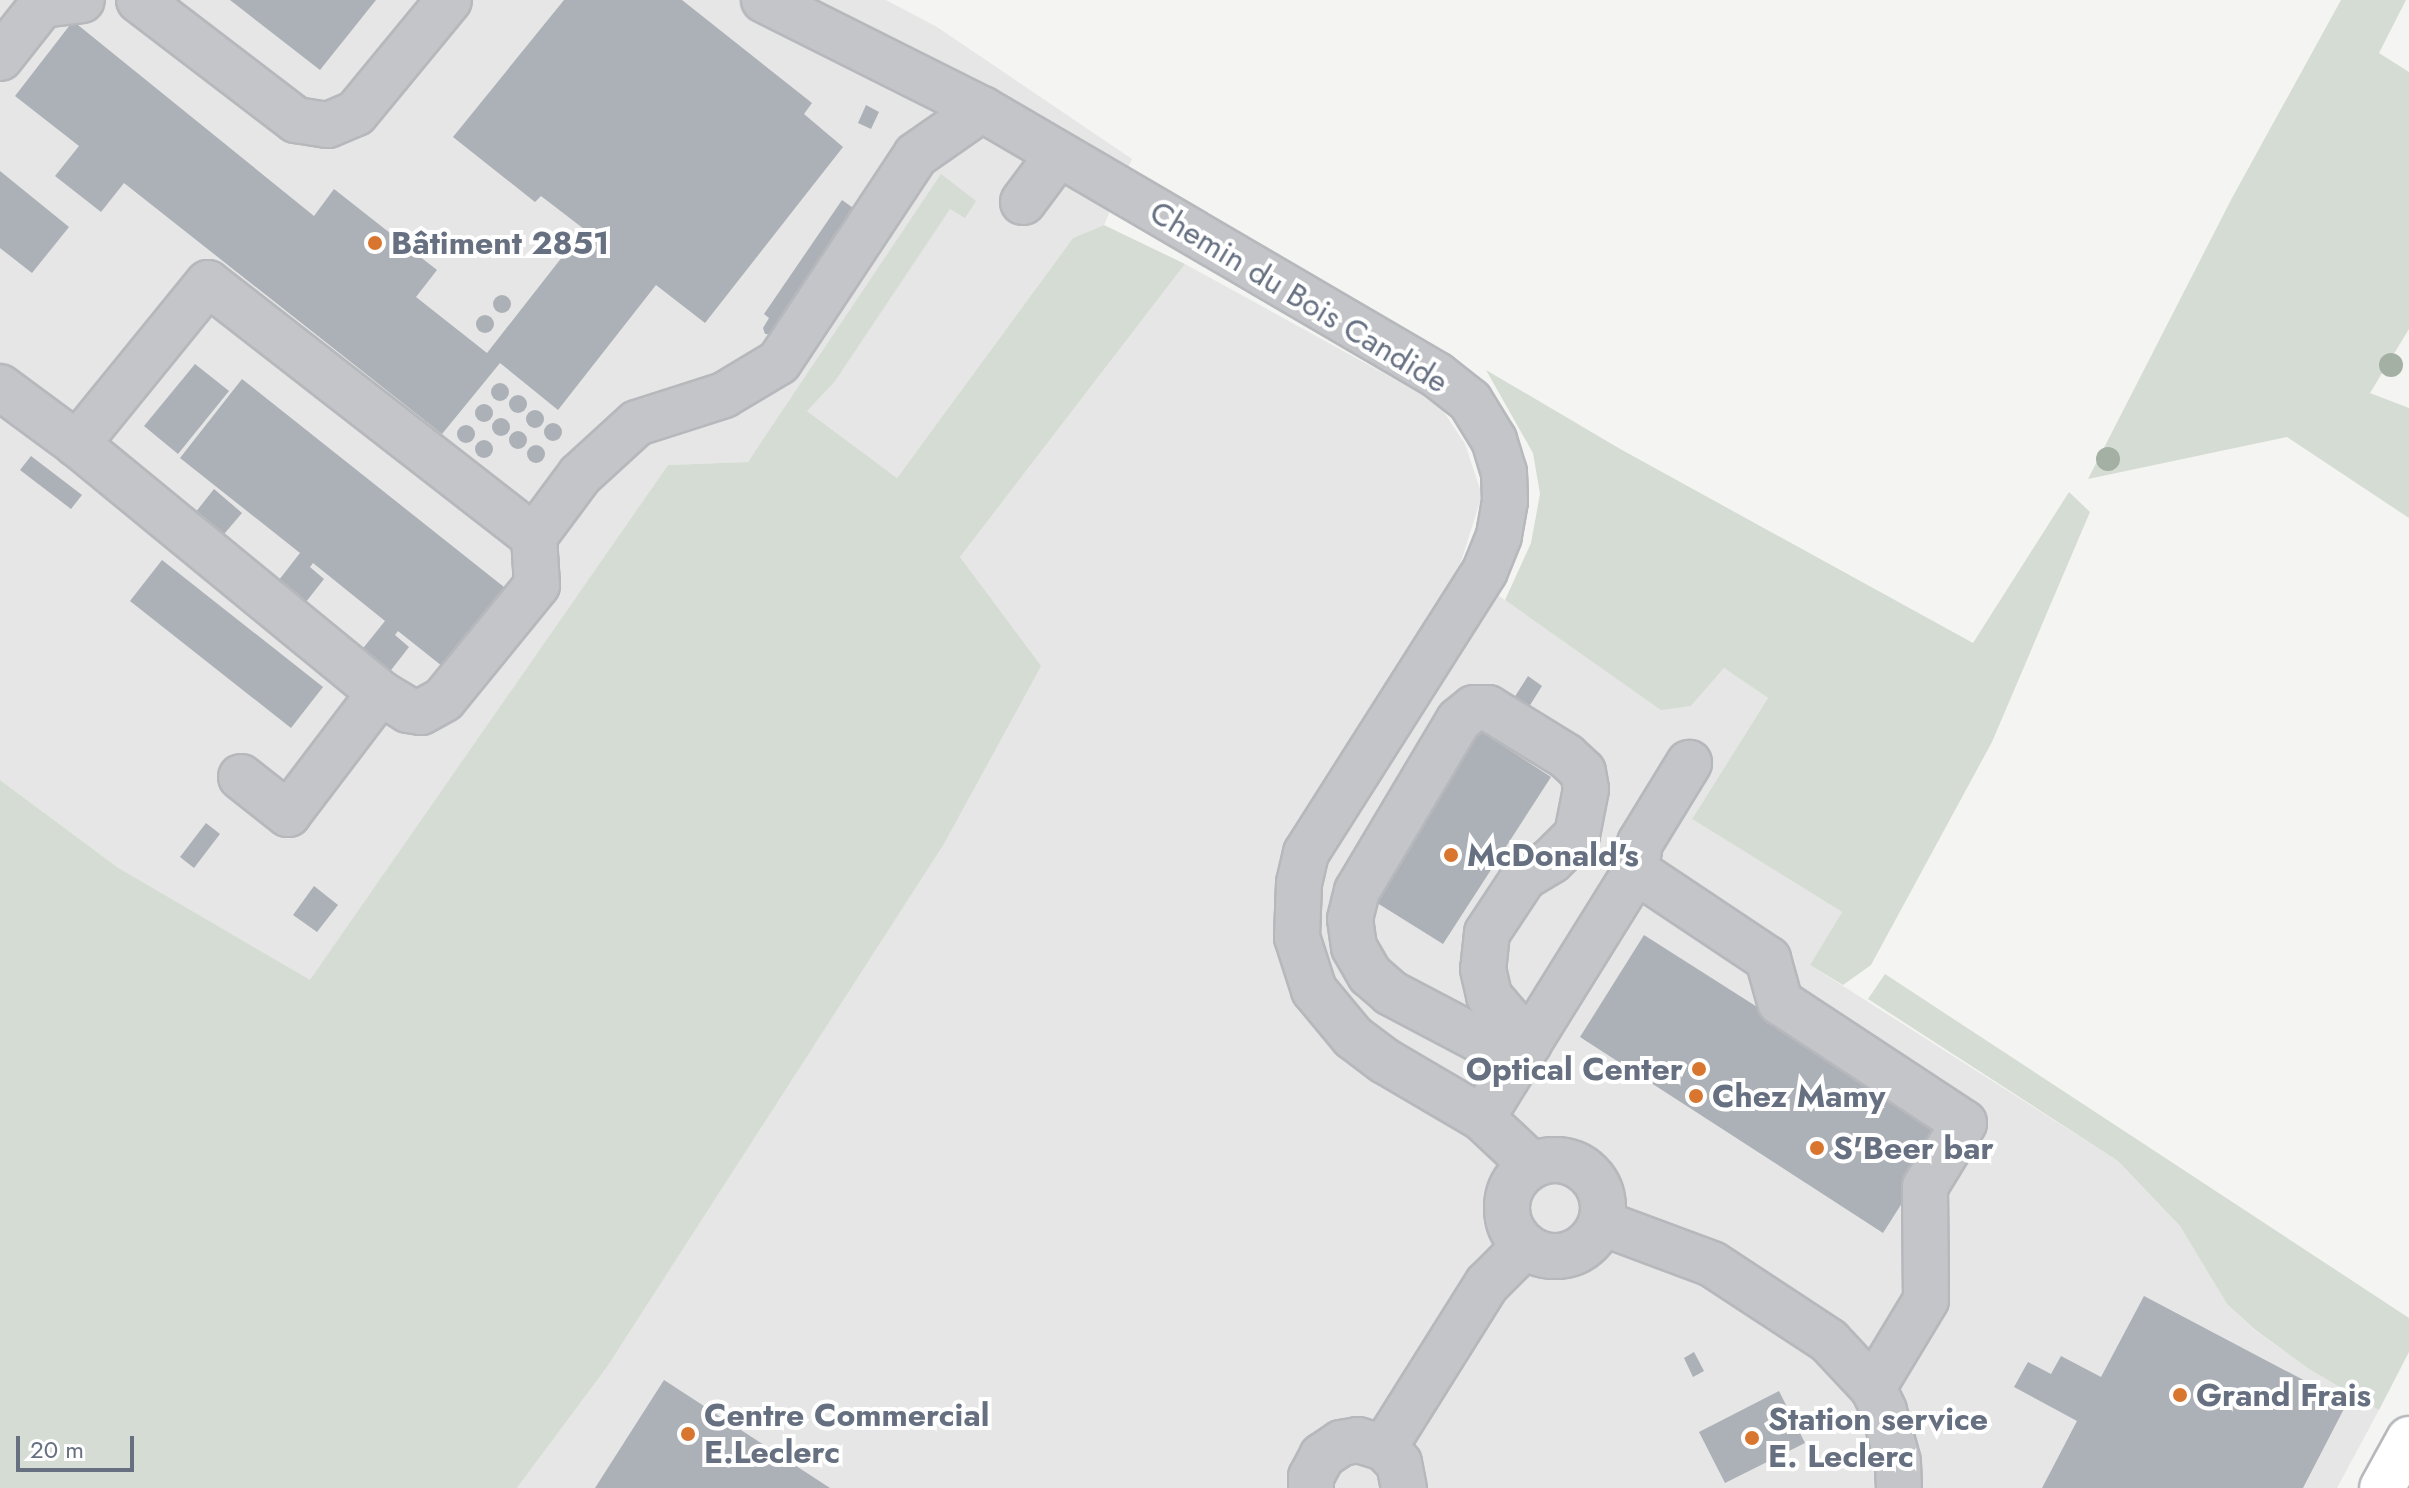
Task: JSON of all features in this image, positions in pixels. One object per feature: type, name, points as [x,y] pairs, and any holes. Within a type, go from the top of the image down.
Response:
[{"type":"main road","points":[[2382,1488],[2409,1439]]},
{"type":"street","points":[[0,58],[42,5],[82,0]]},
{"type":"street","points":[[139,0],[296,120],[328,125],[356,113],[449,0]]},
{"type":"street","name":"Chemin du Bois Candide","points":[[764,0],[982,109],[1437,375],[1470,401],[1494,440],[1504,472],[1505,501],[1499,536],[1485,571],[1306,853],[1297,910],[1297,937],[1314,990],[1333,1016],[1385,1061],[1482,1118],[1532,1165]]},
{"type":"street","points":[[0,387],[77,444],[380,693],[408,710],[421,712],[444,699],[537,585],[534,537],[580,475],[637,423],[724,395],[779,362],[916,155],[982,109]]},
{"type":"street","points":[[1023,202],[1058,155]]},
{"type":"street","points":[[77,444],[208,283],[534,537]]},
{"type":"street","points":[[241,777],[288,814],[380,693]]},
{"type":"street","points":[[1474,708],[1488,708],[1566,756],[1583,772],[1585,800],[1577,835],[1551,861],[1524,877],[1487,933],[1483,969],[1489,996],[1523,1052],[1391,993],[1370,975],[1354,947],[1350,919],[1357,891],[1459,720],[1474,708]]},
{"type":"street","points":[[1482,1118],[1636,871],[1640,843],[1689,763]]},
{"type":"street","points":[[1636,871],[1768,959],[1780,1002],[1964,1123],[1925,1187],[1926,1300],[1873,1388]]},
{"type":"street","points":[[1547,1160],[1563,1160],[1579,1165],[1592,1176],[1602,1198],[1602,1223],[1595,1237],[1570,1254],[1539,1253],[1525,1246],[1508,1221],[1507,1205],[1518,1176],[1532,1165],[1547,1160]]},
{"type":"street","points":[[1602,1223],[1712,1264],[1829,1341],[1873,1388],[1891,1432],[1899,1488]]},
{"type":"street","points":[[1384,1448],[1487,1284],[1525,1246]]},
{"type":"street","points":[[1311,1488],[1317,1463],[1331,1448],[1358,1440],[1384,1448],[1399,1463],[1404,1488]]},
{"type":"shaded area","points":[[0,0],[886,0],[937,27],[1132,159],[1104,225],[1073,238],[897,478],[791,399],[748,462],[668,465],[310,981],[117,867],[0,780]]},
{"type":"shaded area","points":[[2341,0],[2406,0],[2379,53],[2409,72],[2409,329],[2370,393],[2409,408],[2409,518],[2287,437],[2088,479],[2232,198]]},
{"type":"shaded area","points":[[941,174],[976,201],[965,218],[950,209],[835,381],[807,411],[897,478],[1073,238],[1104,225],[1185,264],[960,557],[1041,666],[944,844],[607,1367],[517,1488],[0,1488],[0,780],[117,867],[310,980],[668,465],[748,462]]},
{"type":"shaded area","points":[[1185,264],[1438,403],[1465,444],[1482,495],[1459,568],[1661,709],[1691,706],[1724,668],[1768,698],[1692,819],[1842,912],[1810,965],[2118,1161],[2180,1226],[2227,1304],[2253,1329],[2309,1369],[2379,1410],[2337,1488],[517,1488],[607,1367],[944,844],[1040,666],[960,557]]},
{"type":"shaded area","points":[[1486,370],[1622,450],[1973,643],[2069,492],[2090,512],[1992,742],[1871,965],[1843,985],[1810,965],[1842,912],[1692,819],[1768,698],[1724,668],[1691,706],[1661,710],[1505,600],[1531,543],[1540,494],[1533,453]]},
{"type":"shaded area","points":[[1885,974],[2409,1318],[2409,1352],[2379,1410],[2309,1369],[2254,1329],[2227,1304],[2180,1226],[2118,1161],[1868,999]]},
{"type":"building","points":[[230,0],[376,0],[320,70]]},
{"type":"building","points":[[564,0],[682,0],[812,103],[804,114],[843,147],[705,323],[656,285],[558,410],[500,363],[442,434],[124,183],[101,212],[55,176],[79,146],[15,96],[73,21],[314,216],[334,189],[437,270],[416,297],[487,353],[584,229],[541,196],[535,202],[453,137]]},
{"type":"building","points":[[866,105],[879,112],[871,129],[858,123]]},
{"type":"building","points":[[0,171],[69,227],[32,273],[0,248]]},
{"type":"building","points":[[842,200],[859,212],[773,334],[765,334],[763,328],[769,318],[764,314]]},
{"type":"building","points":[[498,295],[506,295],[511,304],[509,311],[498,313],[493,308],[493,300]]},
{"type":"building","points":[[481,315],[489,315],[494,324],[492,331],[481,333],[476,328],[476,320]]},
{"type":"building","points":[[195,364],[229,391],[178,454],[144,426]]},
{"type":"building","points":[[242,379],[509,591],[447,670],[398,631],[395,635],[409,647],[388,674],[360,652],[385,621],[313,563],[310,567],[324,579],[302,607],[275,585],[300,553],[180,458]]},
{"type":"building","points":[[496,383],[504,383],[509,392],[507,399],[496,401],[491,396],[491,388]]},
{"type":"building","points":[[514,395],[522,395],[527,404],[525,411],[514,413],[509,408],[509,400]]},
{"type":"building","points":[[480,404],[488,404],[493,413],[491,420],[480,422],[475,417],[475,409]]},
{"type":"building","points":[[531,410],[539,410],[544,419],[542,426],[531,428],[526,423],[526,415]]},
{"type":"building","points":[[497,418],[505,418],[510,427],[508,434],[497,436],[492,431],[492,423]]},
{"type":"building","points":[[549,423],[557,423],[562,432],[560,439],[549,441],[544,436],[544,428]]},
{"type":"building","points":[[462,425],[470,425],[475,434],[473,441],[462,443],[457,438],[457,430]]},
{"type":"building","points":[[514,431],[522,431],[527,440],[525,447],[514,449],[509,444],[509,436]]},
{"type":"building","points":[[480,440],[488,440],[493,449],[491,456],[480,458],[475,453],[475,445]]},
{"type":"building","points":[[532,445],[540,445],[545,454],[543,461],[532,463],[527,458],[527,450]]},
{"type":"building","points":[[31,456],[82,495],[71,509],[20,470]]},
{"type":"building","points":[[214,489],[242,513],[219,540],[191,518]]},
{"type":"building","points":[[162,560],[323,687],[291,728],[130,601]]},
{"type":"building","points":[[1528,676],[1542,686],[1527,710],[1512,701]]},
{"type":"building","points":[[1480,731],[1551,777],[1443,944],[1374,901]]},
{"type":"building","points":[[206,823],[220,834],[194,868],[180,857]]},
{"type":"building","points":[[314,886],[338,905],[317,932],[293,915]]},
{"type":"building","points":[[1644,935],[1949,1129],[1883,1233],[1580,1037]]},
{"type":"building","name":"Grand Frais","points":[[2144,1296],[2347,1403],[2303,1488],[2042,1488],[2077,1421],[2014,1387],[2028,1362],[2051,1374],[2061,1356],[2101,1377]]},
{"type":"building","points":[[1694,1352],[1704,1371],[1693,1377],[1684,1358]]},
{"type":"building","name":"Centre Commercial E.Leclerc","points":[[664,1380],[830,1488],[595,1488]]},
{"type":"building","name":"Station service E. Leclerc","points":[[1779,1391],[1805,1443],[1725,1483],[1699,1432]]},
{"type":"place","name":"Bâtiment 2851","points":[[375,243]]},
{"type":"place","name":"McDonald's","points":[[1451,855]]},
{"type":"place","name":"Optical Center","points":[[1699,1069]]},
{"type":"place","name":"Chez Mamy","points":[[1696,1096]]},
{"type":"place","name":"S'Beer bar","points":[[1817,1148]]},
{"type":"place","name":"Grand Frais","points":[[2180,1395]]},
{"type":"place","name":"Centre Commercial E.Leclerc","points":[[688,1434]]},
{"type":"place","name":"Station service E. Leclerc","points":[[1752,1438]]}]
